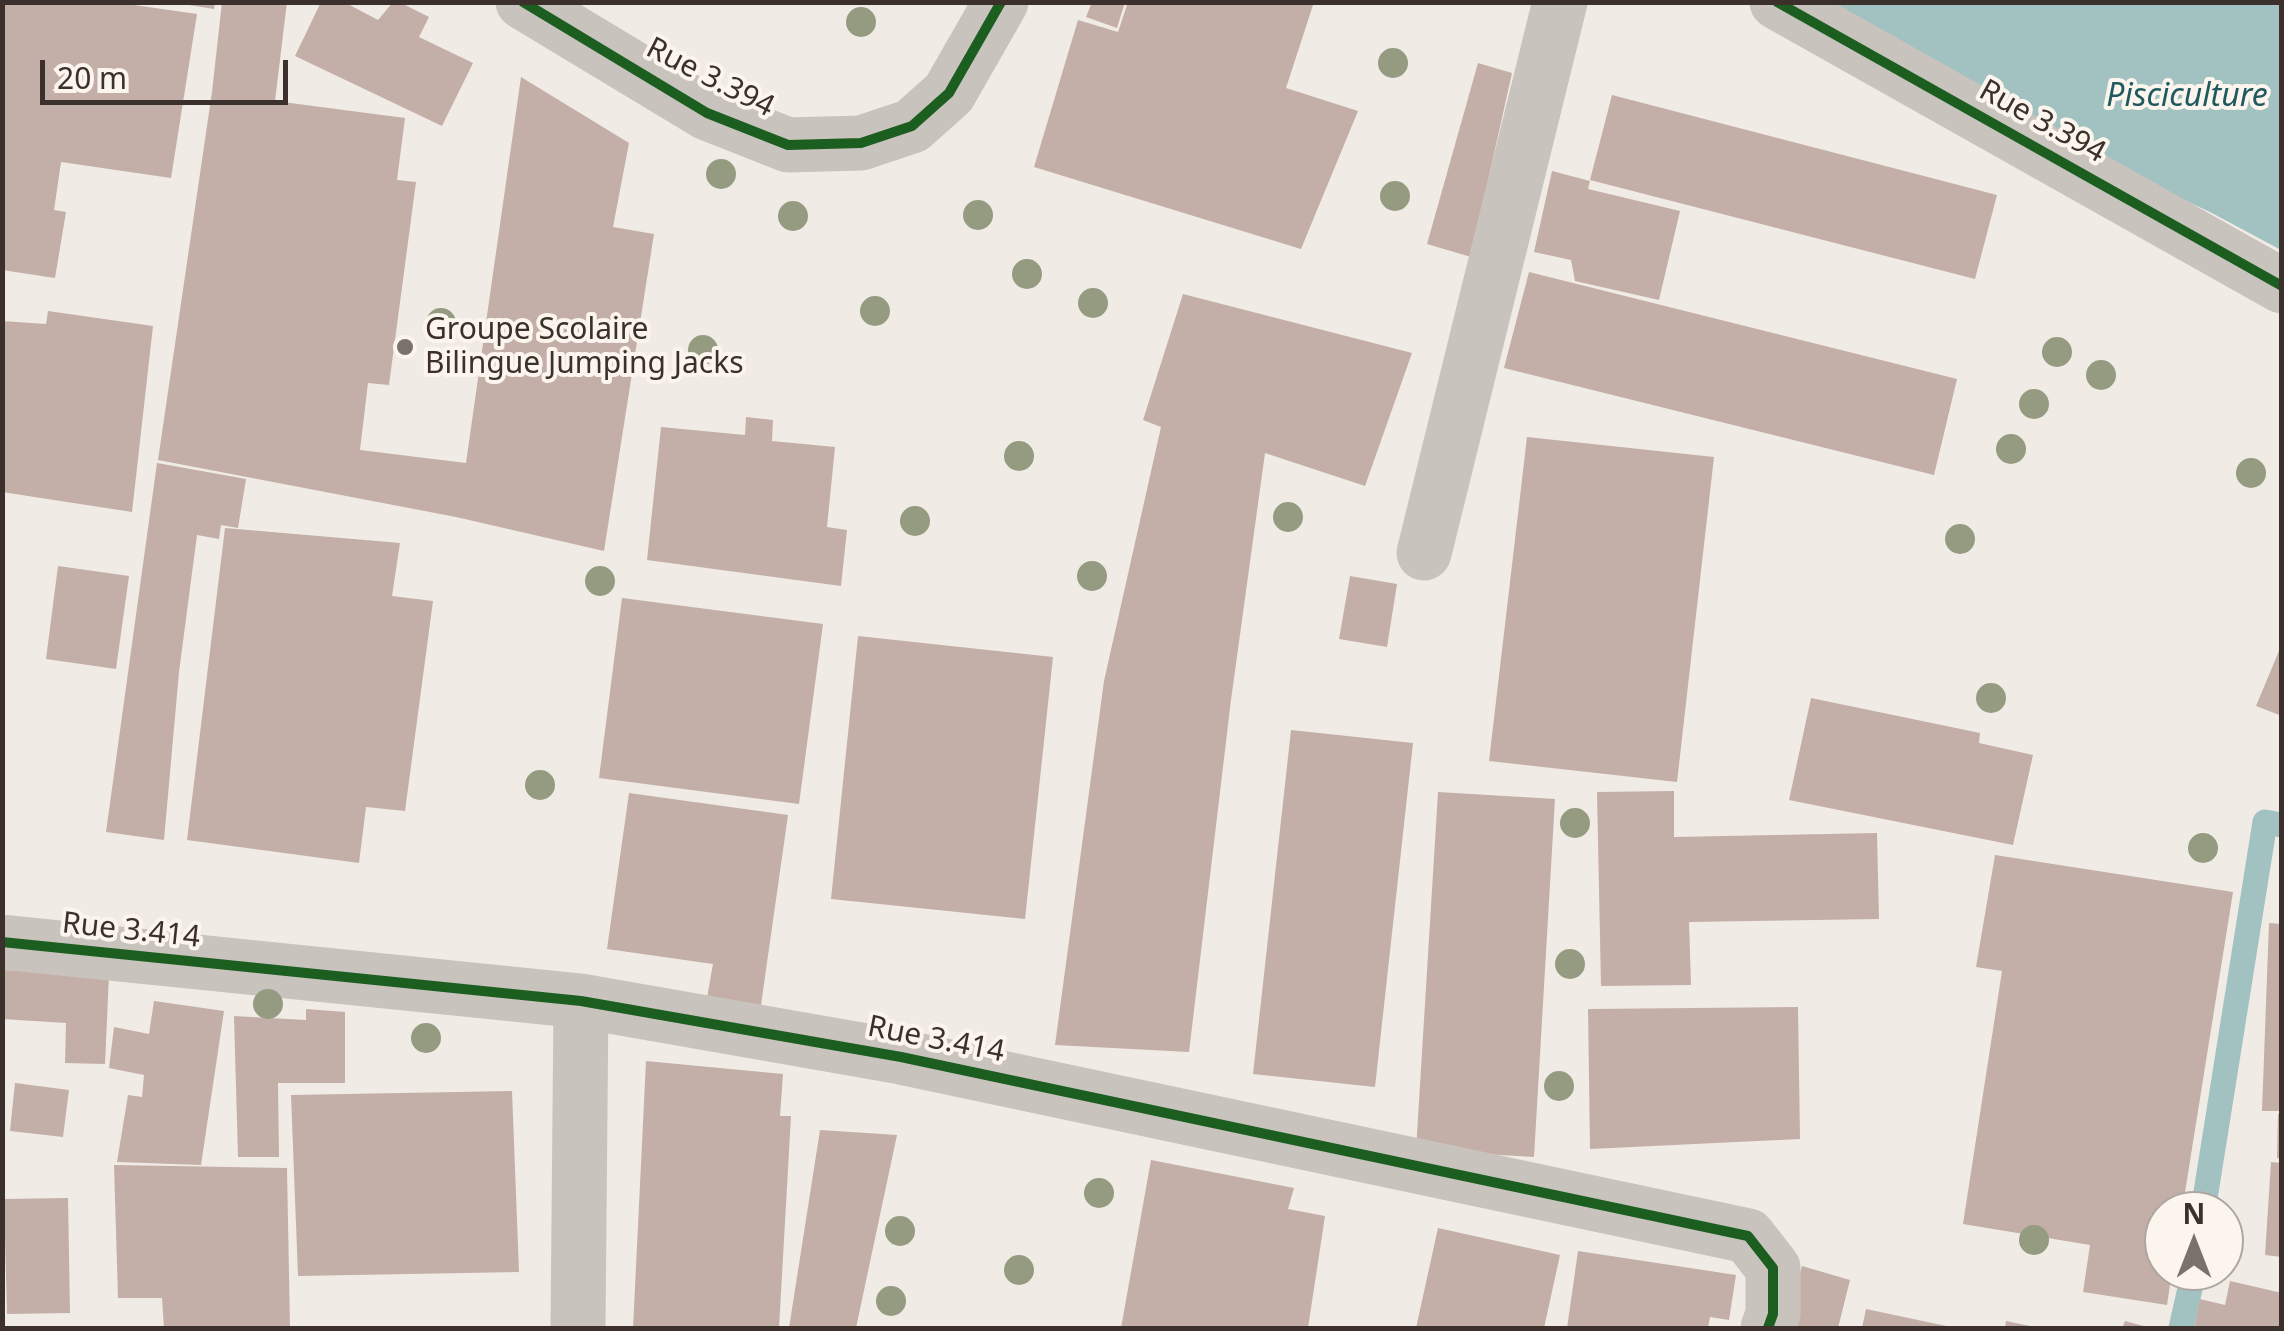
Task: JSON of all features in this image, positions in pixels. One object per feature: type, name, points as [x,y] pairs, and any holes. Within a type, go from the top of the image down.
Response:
[{"type":"street","name":"Rue 3.394","points":[[523,2],[708,112],[788,145],[861,142],[912,126],[949,94],[1002,2]]},
{"type":"street","points":[[1424,553],[1560,2]]},
{"type":"street","name":"Rue 3.394","points":[[1777,2],[2282,286]]},
{"type":"street","name":"Rue 3.414","points":[[2,942],[581,1001],[901,1057],[1748,1236],[1773,1268],[1773,1314],[1768,1328]]},
{"type":"street","points":[[578,1328],[581,1001]]},
{"type":"water","name":"Pisciculture","points":[[1791,3],[2281,3],[2281,250],[2210,212],[1890,65]]},
{"type":"building","points":[[2,2],[113,2],[197,14],[171,178],[61,162],[54,210],[66,212],[55,278],[2,270]]},
{"type":"building","points":[[189,2],[215,2],[214,9]]},
{"type":"building","name":"Groupe Scolaire Bilingue Jumping Jacks","points":[[222,2],[287,2],[275,101],[405,118],[397,180],[416,182],[389,385],[368,383],[360,450],[466,463],[521,77],[629,143],[613,227],[654,234],[604,551],[456,517],[158,460]]},
{"type":"building","points":[[321,2],[344,2],[378,20],[393,2],[399,2],[429,17],[419,37],[473,63],[442,126],[295,56]]},
{"type":"building","points":[[1092,2],[1125,2],[1117,28],[1086,17]]},
{"type":"building","points":[[1128,2],[1314,2],[1286,88],[1358,111],[1301,249],[1034,167],[1078,20],[1118,32]]},
{"type":"building","points":[[1478,63],[1512,73],[1471,257],[1427,244]]},
{"type":"building","points":[[1612,95],[1997,195],[1975,279],[1590,180]]},
{"type":"building","points":[[1552,171],[1590,181],[1588,189],[1680,211],[1659,300],[1575,281],[1571,260],[1534,252]]},
{"type":"building","points":[[1529,272],[1957,379],[1934,475],[1504,368]]},
{"type":"building","points":[[1183,294],[1412,353],[1365,486],[1265,453],[1189,1052],[1055,1045],[1104,681],[1161,427],[1143,420]]},
{"type":"building","points":[[48,311],[153,326],[132,512],[2,492],[2,321],[46,324]]},
{"type":"building","points":[[746,417],[773,420],[772,441],[835,447],[827,527],[847,530],[841,586],[647,560],[661,427],[745,435]]},
{"type":"building","points":[[1527,437],[1714,457],[1677,782],[1489,761]]},
{"type":"building","points":[[157,463],[246,479],[238,528],[221,525],[219,539],[197,535],[179,672],[164,840],[106,832]]},
{"type":"building","points":[[225,528],[400,543],[392,596],[433,601],[405,811],[366,807],[359,863],[187,840]]},
{"type":"building","points":[[58,566],[129,576],[116,669],[46,659]]},
{"type":"building","points":[[1350,576],[1397,584],[1387,647],[1339,639]]},
{"type":"building","points":[[622,598],[823,624],[799,804],[599,778]]},
{"type":"building","points":[[858,636],[1053,657],[1025,919],[831,899]]},
{"type":"building","points":[[2282,646],[2282,716],[2256,706]]},
{"type":"building","points":[[1811,698],[1980,733],[1979,743],[2033,755],[2013,845],[1789,800]]},
{"type":"building","points":[[1291,730],[1413,743],[1375,1087],[1253,1074]]},
{"type":"building","points":[[1674,791],[1674,837],[1877,833],[1879,919],[1689,922],[1691,985],[1601,986],[1597,792]]},
{"type":"building","points":[[1438,792],[1555,799],[1534,1157],[1416,1150]]},
{"type":"building","points":[[629,793],[788,815],[761,1005],[707,998],[713,964],[607,949]]},
{"type":"building","points":[[1995,855],[2233,892],[2185,1191],[2144,1191],[2144,1291],[2169,1291],[2167,1305],[2083,1292],[2090,1245],[1963,1224],[2002,971],[1976,967]]},
{"type":"building","points":[[2269,923],[2282,924],[2282,1111],[2262,1111]]},
{"type":"building","points":[[2,970],[109,975],[105,1064],[65,1063],[66,1023],[2,1019]]},
{"type":"building","points":[[154,1001],[224,1011],[201,1165],[117,1162],[128,1095],[142,1097],[144,1075],[109,1068],[114,1027],[149,1034]]},
{"type":"building","points":[[1798,1007],[1800,1139],[1590,1149],[1588,1009]]},
{"type":"building","points":[[306,1009],[345,1012],[345,1083],[278,1083],[279,1157],[238,1157],[234,1016],[306,1020]]},
{"type":"building","points":[[646,1061],[783,1074],[780,1116],[791,1116],[779,1328],[633,1328]]},
{"type":"building","points":[[15,1083],[69,1090],[63,1137],[10,1131]]},
{"type":"building","points":[[512,1091],[519,1272],[298,1276],[291,1095]]},
{"type":"building","points":[[2278,1114],[2282,1114],[2282,1159],[2277,1158]]},
{"type":"building","points":[[820,1130],[897,1135],[856,1328],[789,1328]]},
{"type":"building","points":[[1151,1160],[1294,1188],[1288,1209],[1325,1216],[1308,1328],[1121,1328]]},
{"type":"building","points":[[2271,1162],[2282,1163],[2282,1257],[2265,1255]]},
{"type":"building","points":[[114,1165],[287,1168],[290,1328],[164,1328],[162,1298],[118,1298]]},
{"type":"building","points":[[68,1198],[70,1313],[7,1314],[4,1199]]},
{"type":"building","points":[[1438,1228],[1560,1255],[1544,1328],[1416,1328]]},
{"type":"building","points":[[1578,1251],[1736,1275],[1729,1320],[1710,1317],[1708,1328],[1567,1328]]},
{"type":"building","points":[[1802,1266],[1850,1280],[1838,1328],[1785,1327]]},
{"type":"building","points":[[2244,1284],[2282,1293],[2282,1328],[2194,1328],[2200,1299],[2225,1305],[2228,1291],[2244,1291]]},
{"type":"building","points":[[1866,1309],[1951,1327],[1862,1328]]},
{"type":"building","points":[[2006,1321],[2035,1327],[2005,1328]]},
{"type":"building","points":[[2125,1321],[2147,1327],[2147,1328],[2122,1328]]},
{"type":"waterway","points":[[2206,1191],[2265,822],[2282,825]]},
{"type":"waterway","points":[[2181,1328],[2189,1291]]},
{"type":"cycle path","points":[[523,2],[707,113],[788,145],[861,143],[912,126],[949,93],[1001,2]]},
{"type":"cycle path","points":[[1777,2],[2282,286]]},
{"type":"cycle path","points":[[2,942],[581,1001],[901,1057],[1748,1236],[1773,1268],[1773,1314],[1768,1328]]},
{"type":"place","name":"Groupe Scolaire Bilingue Jumping Jacks","points":[[405,347]]}]
